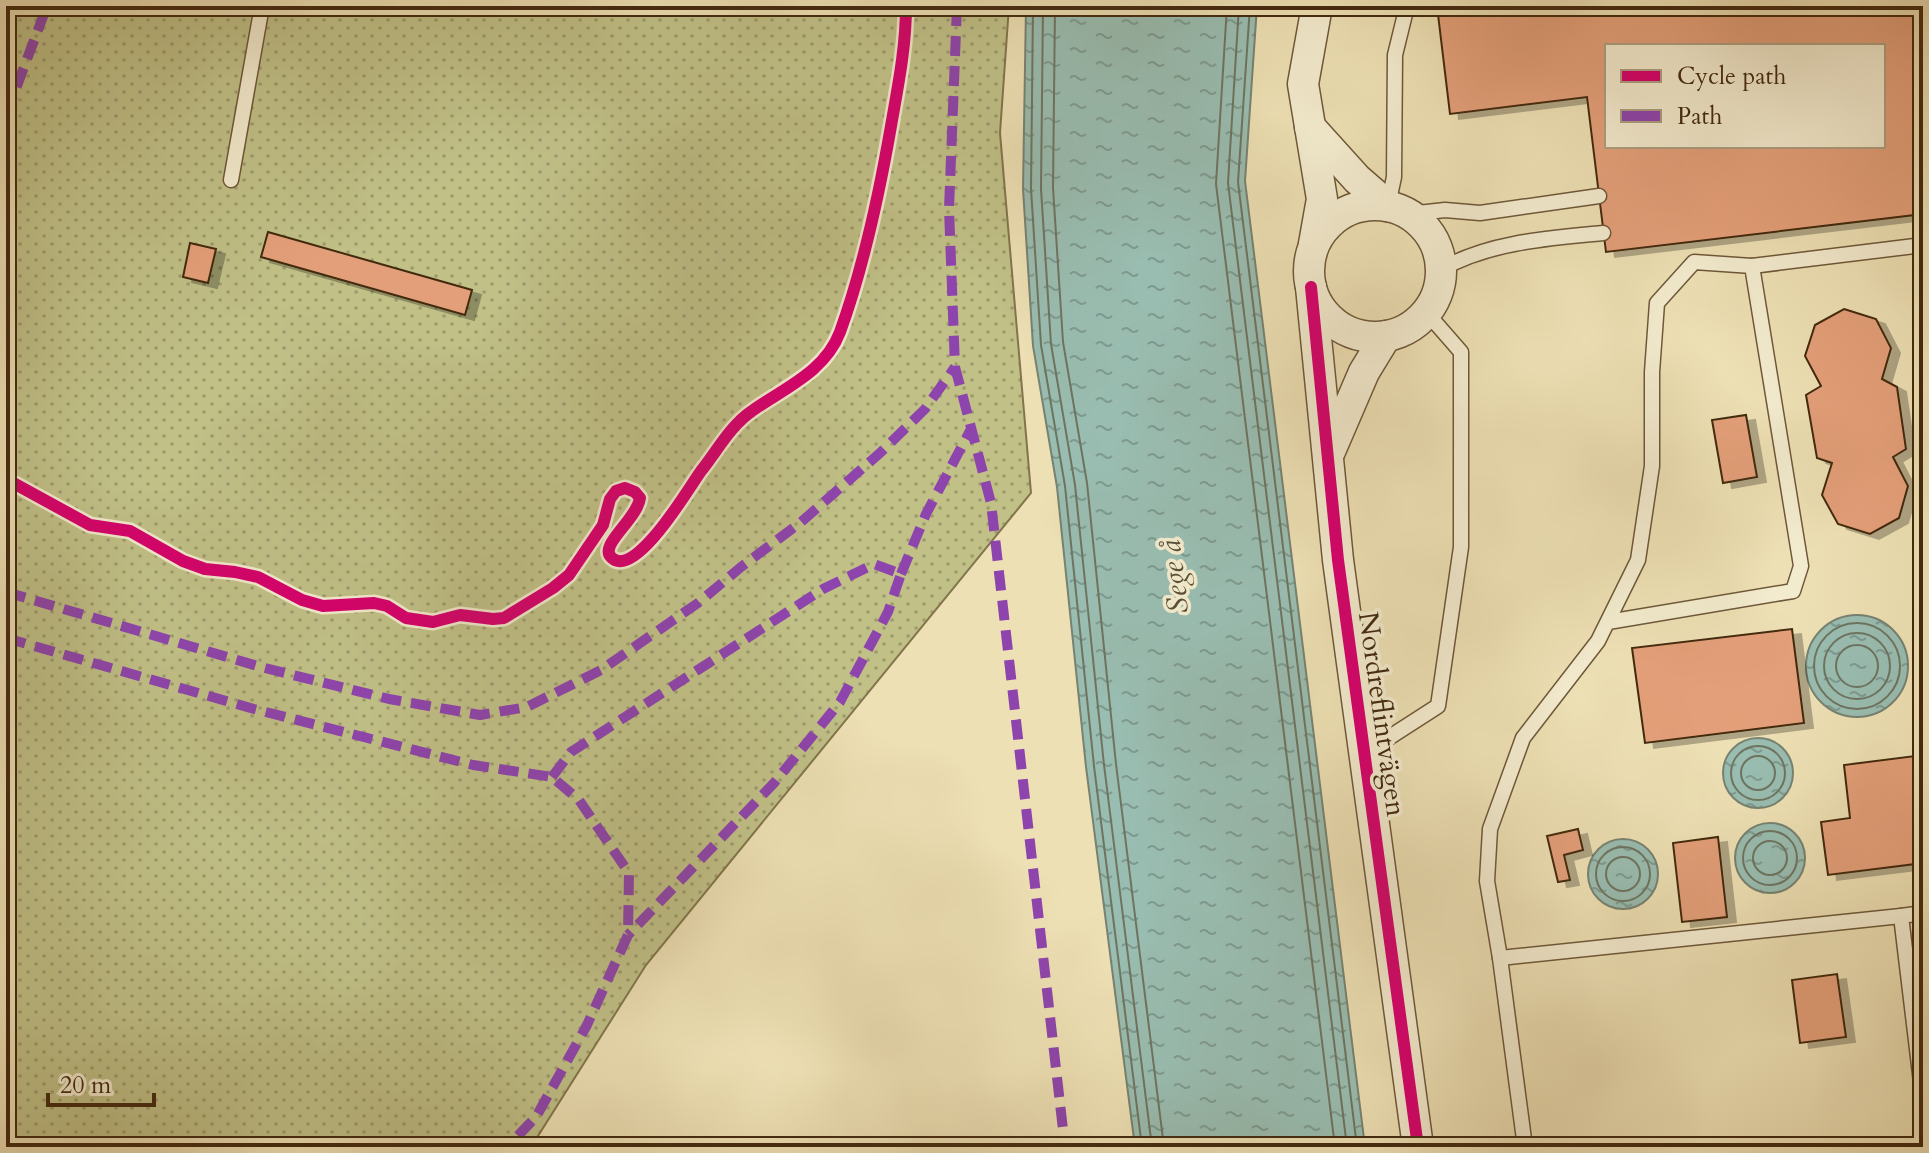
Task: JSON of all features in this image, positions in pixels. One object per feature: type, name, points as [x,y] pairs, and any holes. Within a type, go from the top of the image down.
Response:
[{"type":"street","points":[[1310,127],[1357,179],[1426,228],[1438,247],[1442,269],[1433,319],[1397,335],[1375,338],[1354,335],[1334,325],[1320,308],[1311,287],[1309,265],[1322,199],[1310,127],[1303,84],[1317,6]]},
{"type":"street","points":[[1314,244],[1327,225],[1345,212],[1366,205],[1398,210]]},
{"type":"street","name":"Nordreflintvägen","points":[[1311,287],[1338,560],[1418,1147]]},
{"type":"street","name":"Nordreflintvägen","points":[[1328,456],[1364,372],[1386,336]]},
{"type":"lane","points":[[231,180],[262,6]]},
{"type":"lane","points":[[1407,6],[1395,55],[1394,177],[1398,210],[1480,213],[1599,196]]},
{"type":"lane","points":[[1442,269],[1463,257],[1551,237],[1603,233]]},
{"type":"lane","points":[[1525,1147],[1487,881],[1490,829],[1523,738],[1598,641],[1638,560],[1652,466],[1652,372],[1657,303],[1694,262],[1752,266],[1923,245]]},
{"type":"lane","points":[[1608,622],[1793,591],[1801,566],[1752,266]]},
{"type":"lane","points":[[1364,753],[1438,706],[1461,547],[1461,352],[1433,319]]},
{"type":"lane","points":[[1500,958],[1923,913]]},
{"type":"lane","points":[[1901,916],[1923,1099]]},
{"type":"green space","points":[[6,6],[1009,6],[1000,133],[1031,493],[646,965],[531,1147],[6,1147]]},
{"type":"water","name":"Sege å","points":[[1026,6],[1257,6],[1245,181],[1365,1147],[1135,1147],[1086,767],[1057,487],[1033,346],[1023,189]]},
{"type":"water","points":[[1857,615],[1876,619],[1893,630],[1904,647],[1908,666],[1904,685],[1893,702],[1876,713],[1857,717],[1838,713],[1821,702],[1810,685],[1806,666],[1810,647],[1821,630],[1838,619]]},
{"type":"water","points":[[1765,738],[1787,753],[1793,773],[1791,787],[1783,798],[1772,806],[1751,808],[1733,798],[1725,787],[1723,766],[1733,748],[1744,740]]},
{"type":"water","points":[[1770,823],[1795,833],[1805,858],[1795,883],[1770,893],[1745,883],[1735,858],[1745,833]]},
{"type":"water","points":[[1630,839],[1652,854],[1658,874],[1656,888],[1648,899],[1637,907],[1616,909],[1598,899],[1590,888],[1588,867],[1598,849],[1609,841]]},
{"type":"building","points":[[1437,6],[1923,6],[1923,214],[1606,252],[1587,97],[1450,114]]},
{"type":"building","points":[[268,232],[472,290],[465,315],[261,257]]},
{"type":"building","points":[[190,243],[216,249],[208,283],[183,277]]},
{"type":"building","points":[[1844,309],[1876,319],[1891,348],[1882,379],[1897,387],[1906,449],[1893,457],[1908,486],[1899,518],[1870,534],[1838,524],[1822,495],[1832,463],[1817,458],[1806,395],[1821,386],[1805,356],[1815,325]]},
{"type":"building","points":[[1746,415],[1757,477],[1723,483],[1712,420]]},
{"type":"building","points":[[1792,629],[1804,723],[1645,743],[1632,648]]},
{"type":"building","points":[[1915,756],[1923,816],[1923,863],[1828,875],[1821,822],[1850,818],[1844,765]]},
{"type":"building","points":[[1578,829],[1583,850],[1564,855],[1570,880],[1558,882],[1547,836]]},
{"type":"building","points":[[1718,837],[1727,917],[1682,922],[1673,843]]},
{"type":"building","points":[[1837,974],[1846,1037],[1800,1043],[1792,980]]},
{"type":"marked path","points":[[6,115],[47,6]]},
{"type":"marked path","points":[[957,6],[949,209],[955,367],[991,503],[1065,1147]]},
{"type":"marked path","points":[[6,592],[261,667],[389,699],[480,715],[527,707],[601,670],[698,603],[800,523],[925,409],[955,367]]},
{"type":"marked path","points":[[901,574],[926,514],[971,429]]},
{"type":"marked path","points":[[552,777],[571,752],[823,589],[874,564],[901,574],[888,612],[840,702],[774,783],[628,935]]},
{"type":"marked path","points":[[6,638],[254,709],[473,765],[552,777],[579,800],[629,873],[628,935],[587,1025],[536,1117],[507,1147]]},
{"type":"cycle path","points":[[6,479],[90,525],[130,531],[183,561],[205,569],[258,577],[302,600],[323,606],[374,603],[387,606],[406,618],[433,622],[460,615],[504,618],[553,588],[569,575],[603,525],[610,499],[616,491],[625,488],[640,498],[632,515],[613,540],[609,553],[612,558],[622,561],[634,555],[661,528],[737,423],[814,369],[840,332],[864,256],[876,204],[901,66],[906,6]]},
{"type":"cycle path","points":[[1311,287],[1338,560],[1418,1147]]}]
